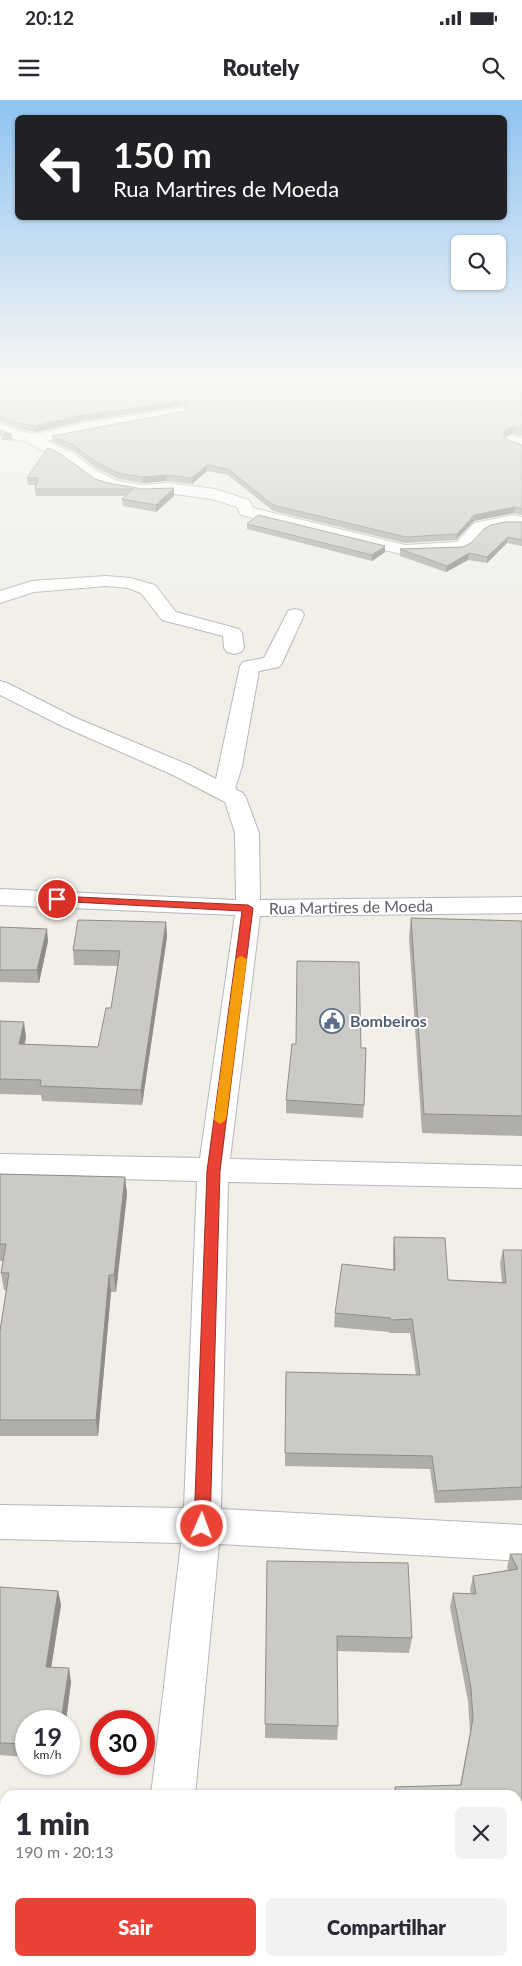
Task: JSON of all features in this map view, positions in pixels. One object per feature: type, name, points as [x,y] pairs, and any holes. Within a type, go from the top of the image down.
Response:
[{"type":"street","points":[[81,467],[103,482],[115,486],[143,490],[167,488],[215,494],[243,504],[247,511],[405,550],[462,547],[480,527],[514,520],[522,522]]},
{"type":"street","points":[[0,596],[32,587],[106,581],[130,583],[148,588],[168,616],[232,632],[234,648]]},
{"type":"street","points":[[223,792],[231,766],[250,666],[272,663],[295,615]]},
{"type":"street","points":[[0,687],[69,722],[129,746],[235,798],[247,833],[248,908],[213,1171],[202,1526],[174,1790]]},
{"type":"street","name":"Rua Martires de Moeda","points":[[0,897],[248,908],[522,905]]},
{"type":"street","points":[[0,1165],[522,1177]]},
{"type":"street","points":[[0,1522],[202,1526],[522,1543]]},
{"type":"building","points":[[35,467],[78,467],[95,479],[108,483],[142,489],[174,488],[156,505],[122,499],[133,489],[35,489],[38,478],[27,478]]},
{"type":"building","points":[[106,467],[205,467],[192,478],[167,475],[143,477],[118,473]]},
{"type":"building","points":[[218,467],[522,467],[522,509],[514,507],[474,515],[457,534],[406,537],[273,505],[228,469]]},
{"type":"building","points":[[258,515],[385,546],[372,555],[247,524]]},
{"type":"building","points":[[505,522],[522,522],[522,540],[508,537],[487,557],[469,553],[447,566],[400,549],[463,547],[471,543],[484,529],[491,525]]},
{"type":"building","points":[[411,918],[522,921],[522,1116],[424,1114]]},
{"type":"building","points":[[78,920],[166,922],[141,1090],[40,1086],[41,1080],[0,1079],[0,1021],[24,1022],[19,1044],[98,1047],[106,1008],[111,1008],[120,951],[73,950]]},
{"type":"building","points":[[0,927],[47,929],[37,970],[0,970]]},
{"type":"building","points":[[297,961],[359,962],[361,1048],[366,1048],[364,1105],[286,1100],[292,1044],[296,1044]]},
{"type":"building","points":[[0,1174],[125,1177],[114,1275],[109,1275],[96,1420],[0,1420],[0,1331],[9,1273],[1,1273],[6,1244],[0,1244]]},
{"type":"building","points":[[394,1237],[445,1238],[448,1280],[506,1283],[503,1250],[522,1250],[522,1487],[437,1491],[432,1456],[285,1453],[286,1372],[420,1375],[412,1319],[391,1320],[390,1318],[335,1313],[342,1264],[395,1270]]},
{"type":"building","points":[[510,1554],[522,1554],[522,1790],[395,1790],[395,1787],[461,1785],[473,1719],[471,1688],[453,1593],[476,1594],[473,1576],[518,1569]]},
{"type":"building","points":[[267,1561],[408,1563],[412,1638],[337,1636],[338,1726],[265,1724]]},
{"type":"building","points":[[0,1587],[58,1591],[46,1667],[69,1668],[63,1710],[15,1710],[15,1744],[0,1743]]},
{"type":"slow traffic","points":[[220,1120],[241,959]]},
{"type":"place","name":"Bombeiros","points":[[332,1021]]},
{"type":"route","points":[[57,899],[248,908],[213,1171],[202,1526]]}]
